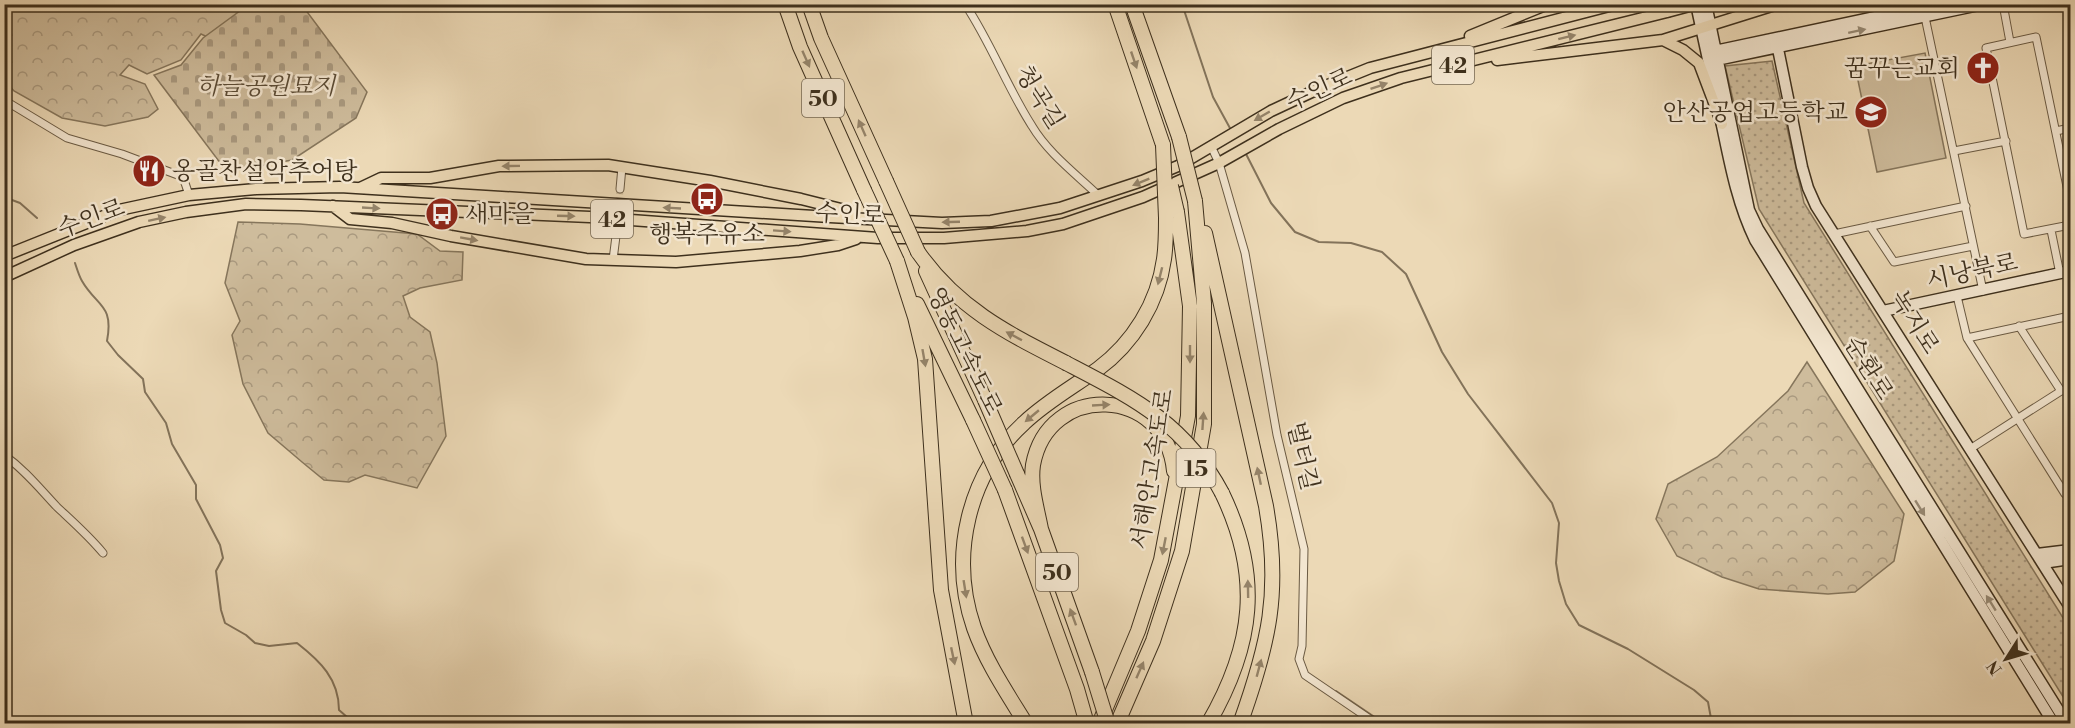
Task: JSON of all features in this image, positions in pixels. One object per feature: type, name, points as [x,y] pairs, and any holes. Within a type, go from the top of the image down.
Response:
[{"type":"highway","name":"영동고속도로","points":[[785,4],[800,47],[864,190],[1005,490],[1077,689],[1087,723]]},
{"type":"highway","name":"영동고속도로","points":[[810,4],[822,38],[1041,529],[1092,672],[1107,723]]},
{"type":"highway","name":"서해안고속도로","points":[[1099,723],[1138,631],[1161,560],[1188,416],[1190,361],[1190,306],[1172,215],[1163,145],[1115,4]]},
{"type":"highway","name":"서해안고속도로","points":[[1117,723],[1153,641],[1182,550],[1204,424],[1204,303],[1195,201],[1179,138],[1132,4]]},
{"type":"highway","points":[[1195,201],[1210,250],[1270,535],[1273,592],[1270,620],[1257,678],[1240,723]]},
{"type":"highway","points":[[1026,723],[1001,683],[974,628],[968,607],[962,562],[966,522],[972,502],[988,468],[1012,435],[1040,409],[1108,361],[1128,342],[1155,296],[1172,215]]},
{"type":"highway","points":[[918,252],[949,290],[985,319],[1127,396],[1172,428],[1205,464],[1235,521],[1244,552],[1249,587],[1247,623],[1237,662],[1220,703],[1208,723]]},
{"type":"highway","points":[[897,261],[915,317],[925,359],[941,590],[966,723]]},
{"type":"highway","points":[[1041,529],[1033,482],[1038,447],[1059,420],[1083,407],[1110,404],[1131,410],[1147,419],[1161,434],[1170,449],[1175,486]]},
{"type":"main road","points":[[1431,52],[1548,4]]},
{"type":"main road","name":"수인로","points":[[4,256],[119,210],[189,195],[256,189],[359,188],[856,219],[942,223],[991,221],[1060,208],[1142,182],[1178,166],[1271,111],[1370,68],[1617,4]]},
{"type":"main road","name":"수인로","points":[[4,277],[74,245],[148,220],[246,204],[590,217],[862,237],[944,238],[1027,231],[1063,224],[1143,197],[1224,160],[1343,98],[1401,78],[1697,4]]},
{"type":"main road","points":[[1464,62],[1533,57],[1663,40],[1778,4]]},
{"type":"main road","points":[[1663,40],[1683,50],[1699,63],[1722,124]]},
{"type":"main road","points":[[359,188],[381,178],[430,178],[499,166],[608,165],[801,199],[841,208],[856,219]]},
{"type":"main road","points":[[332,206],[350,219],[392,224],[586,259],[676,262],[800,251],[838,245],[862,237]]},
{"type":"street","name":"청곡길","points":[[965,4],[1032,127],[1047,146],[1099,196]]},
{"type":"street","name":"순환로","points":[[1697,4],[1706,27],[1749,210],[1758,229],[2067,723]]},
{"type":"street","name":"순환로","points":[[1706,4],[1706,27]]},
{"type":"street","points":[[1777,43],[1936,4]]},
{"type":"street","points":[[1712,56],[1984,4]]},
{"type":"street","points":[[2003,4],[2010,42]]},
{"type":"street","points":[[1925,17],[1983,291]]},
{"type":"street","points":[[2070,201],[2036,37],[1986,48],[2024,234],[2070,225]]},
{"type":"street","name":"녹지로","points":[[1777,43],[1808,188],[1834,234],[2070,607]]},
{"type":"street","name":"순환로","points":[[1712,56],[1722,124],[1736,190],[1744,217],[1755,240],[2054,723]]},
{"type":"street","points":[[4,100],[67,138],[122,154],[183,177],[189,195]]},
{"type":"street","points":[[2056,131],[2070,128]]},
{"type":"street","points":[[1954,151],[2006,141]]},
{"type":"street","name":"벌터길","points":[[1215,143],[1224,160],[1245,253],[1277,435],[1304,549],[1302,646],[1299,659],[1305,675],[1377,723]]},
{"type":"street","points":[[620,189],[622,167]]},
{"type":"street","points":[[1834,234],[1966,206]]},
{"type":"street","points":[[1870,226],[1894,262],[1973,246]]},
{"type":"street","points":[[2050,230],[2068,272]]},
{"type":"street","points":[[613,260],[616,236]]},
{"type":"street","name":"시낭북로","points":[[1883,311],[2068,272]]},
{"type":"street","points":[[1957,296],[1967,338],[2065,494],[2070,494]]},
{"type":"street","points":[[1967,338],[2070,316]]},
{"type":"street","points":[[2019,326],[2061,391]]},
{"type":"street","points":[[1970,449],[2061,391],[2070,390]]},
{"type":"street","points":[[4,455],[43,489],[103,553]]},
{"type":"street","points":[[2040,559],[2070,550]]},
{"type":"street","points":[[2040,559],[2070,559]]},
{"type":"green space","points":[[4,5],[241,5],[239,30],[216,41],[201,34],[181,60],[147,74],[129,65],[120,75],[145,84],[158,109],[148,117],[105,126],[62,118],[14,91],[5,81]]},
{"type":"green space","name":"하늘공원묘지","points":[[248,5],[302,5],[367,92],[356,118],[292,160],[227,172],[154,75],[181,65],[203,38]]},
{"type":"green space","points":[[1925,53],[1946,158],[1877,172],[1855,66]]},
{"type":"green space","points":[[1772,61],[1804,203],[2070,629],[2070,708],[1759,209],[1725,66]]},
{"type":"green space","points":[[238,222],[300,224],[417,234],[440,251],[463,252],[462,280],[420,288],[403,296],[410,317],[430,332],[437,363],[446,436],[417,488],[365,475],[349,482],[324,480],[268,433],[243,384],[232,335],[240,321],[225,283]]},
{"type":"green space","points":[[1807,362],[1904,514],[1894,561],[1855,592],[1828,594],[1759,589],[1722,577],[1677,556],[1656,519],[1668,484],[1717,457],[1788,391]]},
{"type":"waterway","points":[[1182,4],[1213,97],[1231,130]]},
{"type":"waterway","points":[[1245,152],[1271,203],[1295,232],[1319,242],[1351,243],[1382,252],[1406,274],[1442,352],[1468,394],[1552,503],[1559,523],[1556,563],[1559,581],[1566,604],[1579,625],[1628,649],[1694,690],[1708,702],[1712,724]]},
{"type":"waterway","points":[[4,197],[20,203],[37,218]]},
{"type":"waterway","points":[[75,263],[82,281],[106,313],[109,329],[107,341],[143,379],[145,392],[166,423],[172,444],[196,485],[196,499],[220,545],[223,558],[216,571],[225,623],[255,643],[269,646],[297,643],[327,672],[336,689],[339,710],[355,724]]},
{"type":"waterway","points":[[1336,691],[1379,720]]},
{"type":"tunnel","points":[[616,236],[620,189]]},
{"type":"place","name":"꿈꾸는교회","points":[[1983,68]]},
{"type":"place","name":"안산공업고등학교","points":[[1871,112]]},
{"type":"place","name":"옹골찬설악추어탕","points":[[149,171]]},
{"type":"place","name":"행복주유소","points":[[707,199]]},
{"type":"place","name":"새마을","points":[[442,214]]}]
